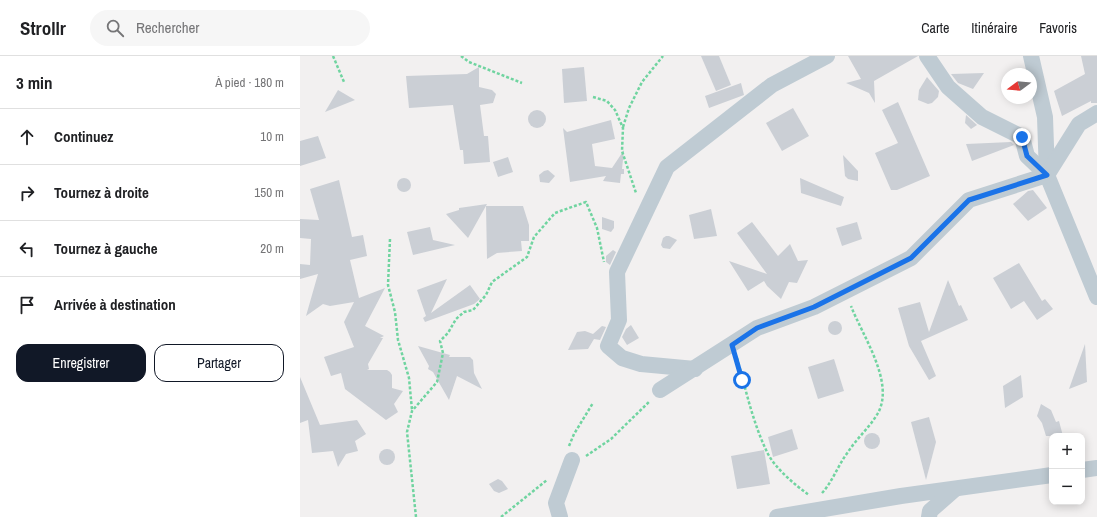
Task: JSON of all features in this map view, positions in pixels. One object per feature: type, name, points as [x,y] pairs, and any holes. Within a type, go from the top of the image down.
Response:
[{"type":"street","points":[[695,370],[641,364],[622,358],[608,346],[618,320],[617,272],[667,167],[772,84],[827,56]]},
{"type":"street","points":[[927,56],[948,87],[982,117],[1022,137],[1027,156],[1047,175]]},
{"type":"street","points":[[1031,56],[1045,117],[1047,175],[1097,296]]},
{"type":"street","points":[[660,390],[695,370],[757,328],[814,307],[911,258],[969,200],[1047,175],[1079,124],[1097,113]]},
{"type":"street","points":[[560,517],[556,503],[570,454]]},
{"type":"street","points":[[1085,470],[1097,468]]},
{"type":"street","points":[[776,517],[820,504],[954,490],[1049,475]]},
{"type":"street","points":[[929,517],[930,511],[954,490]]},
{"type":"path","points":[[333,56],[344,82]]},
{"type":"path","points":[[460,56],[469,62],[522,83]]},
{"type":"path","points":[[644,214],[622,151],[622,128],[628,108],[642,82],[663,56]]},
{"type":"path","points":[[593,97],[607,101],[615,110],[622,128]]},
{"type":"path","points":[[412,411],[437,382],[441,370],[443,353],[440,341],[448,333],[456,319],[464,312],[473,310],[486,296],[492,282],[528,257],[534,237],[555,213],[586,202],[597,228],[603,260],[617,272]]},
{"type":"path","points":[[390,239],[388,285],[395,312],[398,340],[409,378],[412,411],[407,432],[416,517]]},
{"type":"path","points":[[732,345],[751,410],[768,454],[778,468],[820,504],[848,451],[878,412],[883,396],[881,375],[846,291]]},
{"type":"path","points":[[570,454],[574,434],[593,403]]},
{"type":"building","points":[[701,56],[719,56],[731,85],[716,91]]},
{"type":"building","points":[[848,56],[918,56],[874,81],[875,103],[869,93],[846,83],[861,79]]},
{"type":"building","points":[[1081,56],[1097,56],[1097,103],[1091,103],[1091,101],[1062,116],[1054,91],[1085,74]]},
{"type":"building","points":[[479,67],[479,87],[492,90],[496,94],[493,103],[480,105],[484,136],[488,136],[490,162],[464,164],[463,150],[460,150],[453,105],[409,108],[406,76],[467,74]]},
{"type":"building","points":[[584,67],[587,101],[564,103],[562,69]]},
{"type":"building","points":[[984,73],[973,89],[958,83],[951,74]]},
{"type":"building","points":[[927,77],[939,91],[938,97],[932,103],[928,104],[918,100],[919,90]]},
{"type":"building","points":[[741,83],[744,95],[709,108],[705,96]]},
{"type":"building","points":[[338,90],[355,100],[325,112]]},
{"type":"building","points":[[898,102],[930,176],[897,190],[891,190],[875,153],[898,143],[882,110]]},
{"type":"building","points":[[793,108],[809,136],[782,151],[766,123]]},
{"type":"building","points":[[533,110],[541,110],[546,115],[544,126],[541,128],[533,128],[528,123],[528,115]]},
{"type":"building","points":[[966,115],[977,125],[971,129],[965,123]]},
{"type":"building","points":[[611,120],[615,139],[592,144],[595,166],[612,168],[624,150],[622,169],[624,169],[624,174],[621,174],[620,183],[603,181],[606,176],[570,182],[563,128],[567,132]]},
{"type":"building","points":[[318,136],[326,158],[300,166],[300,141]]},
{"type":"building","points":[[1011,142],[1014,145],[972,161],[966,144]]},
{"type":"building","points":[[843,155],[858,171],[858,181],[848,179],[845,176]]},
{"type":"building","points":[[508,157],[513,172],[498,177],[493,162]]},
{"type":"building","points":[[548,170],[555,176],[549,183],[540,182],[539,175]]},
{"type":"building","points":[[404,178],[409,180],[411,185],[409,190],[404,192],[399,190],[397,185],[399,180]]},
{"type":"building","points":[[800,178],[844,197],[841,206],[801,193]]},
{"type":"building","points":[[339,180],[352,237],[363,235],[367,256],[350,260],[359,298],[385,288],[365,326],[384,336],[380,338],[383,338],[368,364],[369,369],[367,370],[387,370],[392,375],[392,388],[403,391],[394,404],[398,412],[386,420],[345,389],[341,373],[331,376],[324,357],[354,347],[344,322],[354,302],[330,306],[323,304],[306,316],[318,274],[300,279],[300,264],[310,265],[311,239],[300,238],[300,219],[319,220],[310,189]]},
{"type":"building","points":[[1033,190],[1047,208],[1028,221],[1013,204],[1028,191]]},
{"type":"building","points":[[487,204],[468,238],[446,214],[459,210],[459,208]]},
{"type":"building","points":[[486,206],[523,206],[529,225],[529,241],[521,241],[522,251],[497,253],[487,259]]},
{"type":"building","points":[[711,209],[717,236],[694,239],[689,215]]},
{"type":"building","points":[[602,217],[614,221],[614,228],[611,232],[602,229]]},
{"type":"building","points":[[752,222],[778,256],[790,244],[798,261],[808,260],[797,283],[789,282],[781,299],[767,286],[764,281],[748,291],[729,261],[767,274],[737,233]]},
{"type":"building","points":[[857,222],[862,239],[842,246],[836,228]]},
{"type":"building","points":[[430,227],[433,240],[455,245],[413,255],[407,232]]},
{"type":"building","points":[[666,236],[677,240],[670,249],[663,248],[661,245],[663,238]]},
{"type":"building","points":[[613,250],[616,252],[610,265],[606,262],[606,256]]},
{"type":"building","points":[[1019,263],[1042,301],[1045,299],[1053,309],[1037,320],[1024,301],[1011,309],[993,278]]},
{"type":"building","points":[[447,279],[431,313],[470,285],[480,299],[474,304],[425,322],[423,318],[426,316],[417,290]]},
{"type":"building","points":[[948,280],[959,306],[961,305],[968,320],[921,341],[936,376],[929,380],[909,346],[898,308],[920,302],[929,332]]},
{"type":"building","points":[[835,321],[840,323],[842,328],[840,333],[835,335],[830,333],[828,328],[830,323]]},
{"type":"building","points":[[631,325],[639,338],[627,345],[622,337],[626,329]]},
{"type":"building","points":[[602,326],[606,327],[600,340],[594,339],[588,349],[568,350],[577,332],[585,331],[593,334]]},
{"type":"building","points":[[1085,344],[1087,382],[1069,389]]},
{"type":"building","points":[[418,346],[450,355],[449,357],[470,357],[473,360],[474,373],[482,389],[457,376],[449,400],[433,372],[428,369],[429,366]]},
{"type":"building","points":[[834,359],[844,391],[818,399],[808,367]]},
{"type":"building","points":[[1021,375],[1023,397],[1005,408],[1003,386]]},
{"type":"building","points":[[300,377],[320,425],[357,420],[366,434],[355,441],[358,451],[346,454],[338,467],[333,451],[312,453],[308,420],[300,423]]},
{"type":"building","points":[[1041,404],[1051,410],[1056,422],[1059,421],[1062,433],[1049,433],[1049,436],[1046,436],[1042,423],[1037,416]]},
{"type":"building","points":[[929,417],[936,442],[926,480],[911,422]]},
{"type":"building","points":[[792,429],[798,449],[773,457],[768,437]]},
{"type":"building","points":[[869,433],[875,433],[880,438],[878,447],[875,449],[869,449],[864,444],[864,438]]},
{"type":"building","points":[[387,449],[394,454],[395,457],[390,464],[387,465],[380,460],[379,457],[384,450]]},
{"type":"building","points":[[764,450],[770,484],[737,489],[731,456]]},
{"type":"building","points":[[498,479],[502,481],[508,489],[499,493],[494,491],[489,484]]},
{"type":"route","points":[[742,380],[738,360],[732,345],[757,328],[814,307],[911,258],[969,200],[1047,175],[1027,156],[1022,137]]}]
